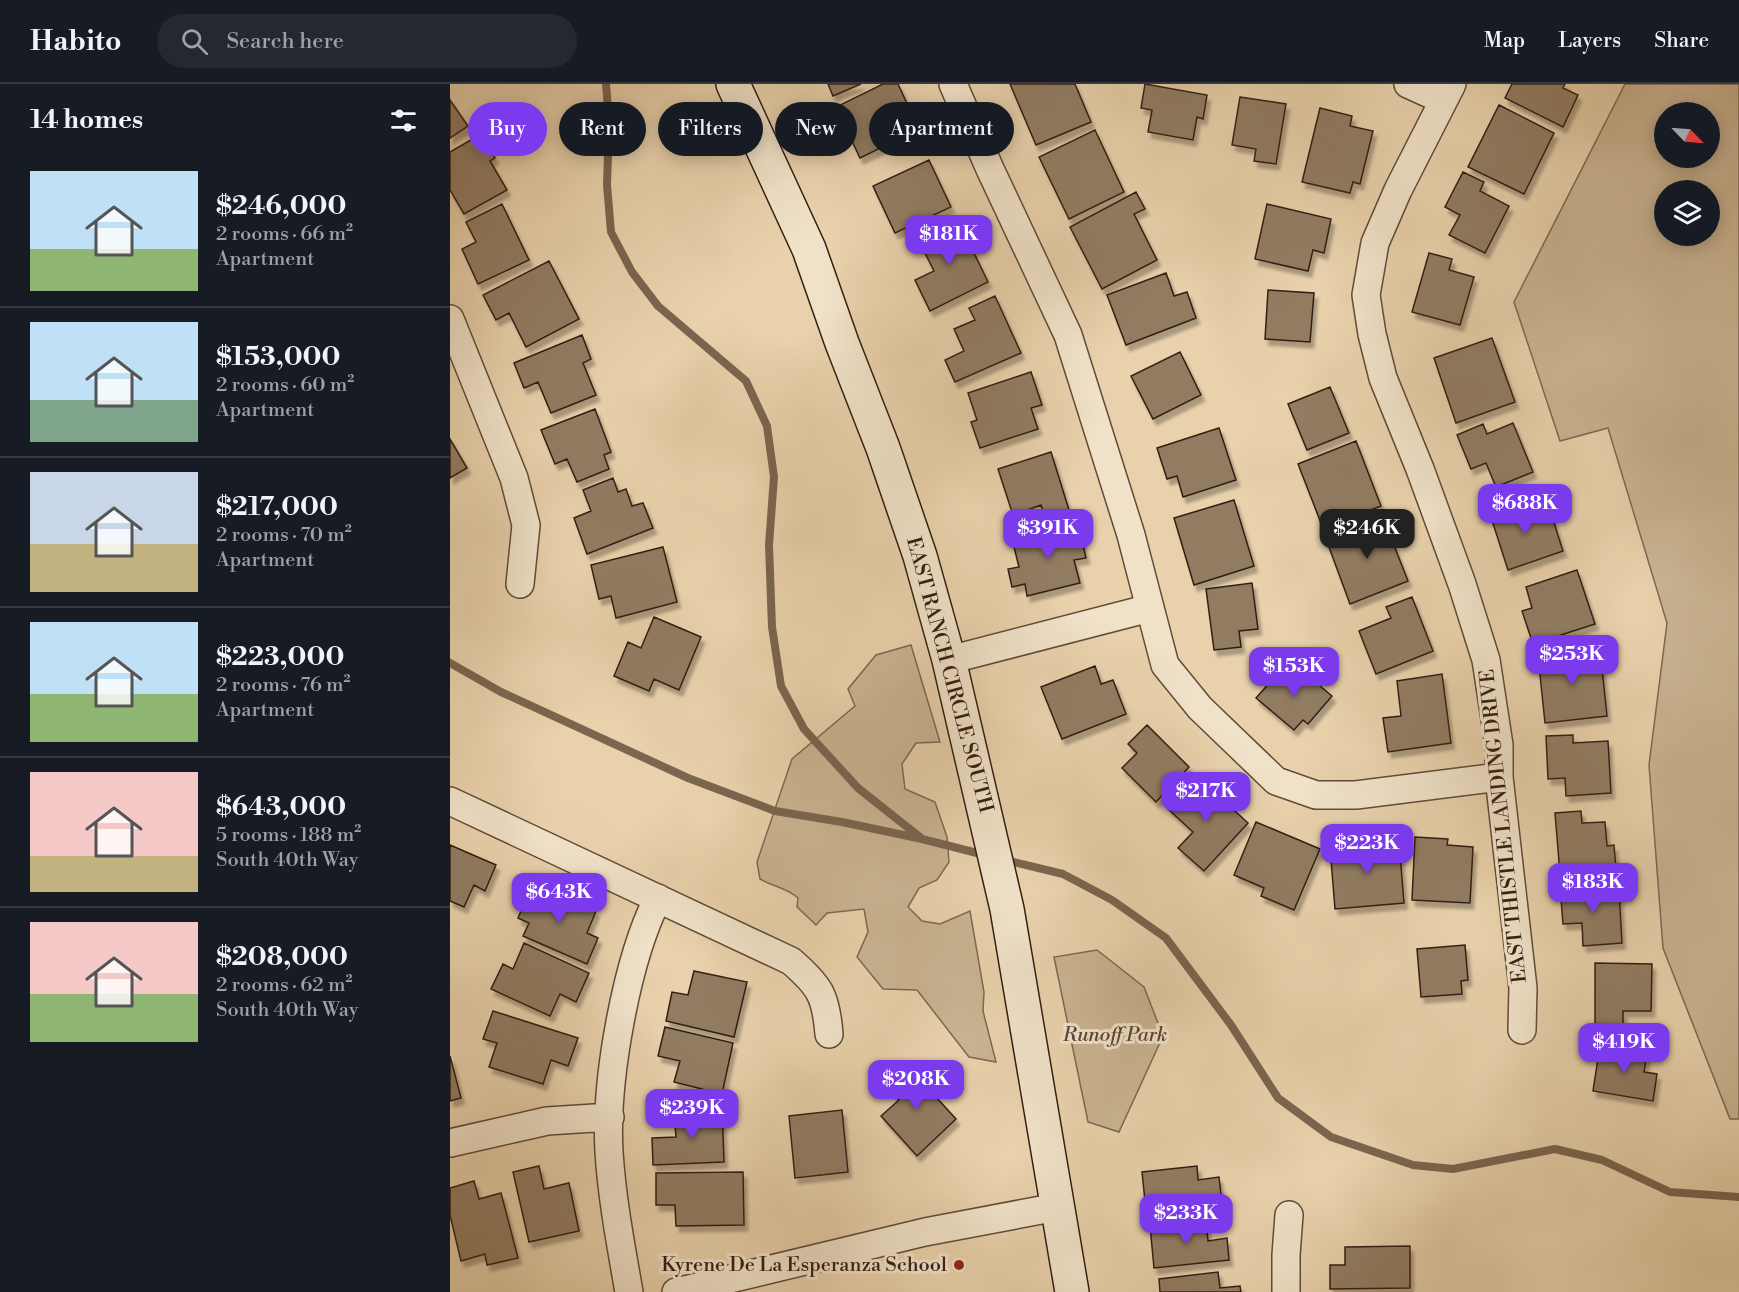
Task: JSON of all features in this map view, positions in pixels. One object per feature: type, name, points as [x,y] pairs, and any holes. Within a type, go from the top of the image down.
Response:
[{"type":"street","name":"EAST RANCH CIRCLE SOUTH","points":[[733,84],[808,249],[887,459],[920,556],[949,660],[1007,909],[1072,1292]]},
{"type":"street","points":[[953,84],[1068,335],[1131,535],[1165,664],[1200,708],[1276,781],[1316,795],[1356,795],[1499,777]]},
{"type":"street","points":[[1407,84],[1447,92]]},
{"type":"street","name":"EAST THISTLE LANDING DRIVE","points":[[1447,92],[1375,243],[1366,295],[1372,334],[1383,378],[1420,469],[1462,584],[1486,660],[1499,745],[1499,777],[1523,988],[1522,1030]]},
{"type":"street","points":[[450,319],[514,478],[526,525],[520,584]]},
{"type":"street","points":[[949,660],[1150,608]]},
{"type":"street","points":[[450,801],[791,961],[819,988],[827,1009],[829,1034]]},
{"type":"street","points":[[629,1292],[613,1192],[609,1149],[610,1117],[616,1045],[627,993],[648,919],[658,898]]},
{"type":"street","points":[[450,1143],[548,1121],[610,1117]]},
{"type":"street","points":[[676,1292],[925,1232],[1057,1207]]},
{"type":"street","points":[[1286,1292],[1286,1255],[1290,1215]]},
{"type":"green space","points":[[1625,84],[1739,84],[1739,1119],[1730,1119],[1663,948],[1649,765],[1667,623],[1608,428],[1560,441],[1514,302]]},
{"type":"green space","points":[[911,645],[940,742],[916,743],[902,764],[905,789],[935,802],[947,837],[949,862],[937,880],[919,888],[908,907],[922,921],[940,924],[970,911],[984,992],[983,1011],[996,1062],[969,1057],[917,990],[883,989],[857,957],[868,932],[864,909],[827,913],[816,925],[797,907],[798,898],[760,879],[757,862],[792,759],[855,706],[848,689],[876,655]]},
{"type":"green space","name":"Runoff Park","points":[[1097,950],[1144,987],[1163,1036],[1119,1132],[1088,1122],[1054,957]]},
{"type":"building","points":[[828,84],[861,84],[833,96]]},
{"type":"building","points":[[883,84],[898,84],[906,102],[869,102],[869,154],[860,158],[857,152],[857,102],[846,102]]},
{"type":"building","points":[[1010,84],[1075,84],[1091,122],[1036,145]]},
{"type":"building","points":[[1145,84],[1207,95],[1203,119],[1197,117],[1193,140],[1148,132],[1152,110],[1141,108]]},
{"type":"building","points":[[1512,84],[1565,84],[1563,88],[1578,95],[1563,127],[1505,98]]},
{"type":"building","points":[[1240,97],[1286,104],[1276,164],[1254,161],[1256,149],[1232,145]]},
{"type":"building","points":[[450,100],[468,126],[450,138]]},
{"type":"building","points":[[1499,105],[1554,133],[1524,194],[1468,167]]},
{"type":"building","points":[[1320,108],[1352,116],[1350,126],[1373,131],[1360,184],[1353,182],[1350,193],[1302,182]]},
{"type":"building","points":[[1095,130],[1124,192],[1069,219],[1039,157]]},
{"type":"building","points":[[468,142],[468,156],[494,156],[495,158],[490,161],[507,190],[464,214],[450,190],[450,152]]},
{"type":"building","points":[[929,160],[951,207],[895,233],[873,186]]},
{"type":"building","points":[[1463,172],[1484,182],[1480,191],[1509,206],[1485,253],[1449,235],[1460,215],[1445,207]]},
{"type":"building","points":[[1136,192],[1145,209],[1134,214],[1157,260],[1102,289],[1070,227]]},
{"type":"building","points":[[502,204],[529,260],[478,284],[462,249],[476,242],[466,222]]},
{"type":"building","points":[[1267,204],[1331,219],[1324,253],[1313,250],[1308,271],[1255,259]]},
{"type":"building","points":[[958,220],[988,282],[930,311],[915,280],[934,271],[918,239]]},
{"type":"building","points":[[1429,253],[1452,259],[1449,270],[1474,277],[1460,325],[1412,312]]},
{"type":"building","points":[[549,261],[579,319],[526,347],[509,313],[496,320],[483,295]]},
{"type":"building","points":[[1166,273],[1174,296],[1187,292],[1196,318],[1126,345],[1107,295]]},
{"type":"building","points":[[1268,290],[1314,293],[1310,342],[1265,339]]},
{"type":"building","points":[[995,296],[1021,353],[955,382],[945,360],[964,351],[954,329],[975,320],[969,308]]},
{"type":"building","points":[[582,335],[591,359],[583,363],[596,395],[551,413],[538,382],[524,388],[514,363]]},
{"type":"building","points":[[1492,338],[1515,402],[1456,423],[1434,358]]},
{"type":"building","points":[[1180,352],[1201,395],[1153,419],[1131,376]]},
{"type":"building","points":[[1031,372],[1042,405],[1031,408],[1038,429],[980,448],[971,422],[977,420],[968,393]]},
{"type":"building","points":[[1330,387],[1349,433],[1307,450],[1288,404]]},
{"type":"building","points":[[595,409],[611,452],[604,455],[609,469],[577,482],[567,459],[555,464],[541,430]]},
{"type":"building","points":[[1513,423],[1533,472],[1496,487],[1486,463],[1471,469],[1457,435],[1483,424],[1487,434]]},
{"type":"building","points":[[1219,428],[1236,480],[1183,497],[1177,476],[1167,479],[1157,448]]},
{"type":"building","points":[[450,439],[467,468],[450,478]]},
{"type":"building","points":[[1356,441],[1381,506],[1323,528],[1298,464]]},
{"type":"building","points":[[1051,452],[1069,510],[1045,517],[1041,505],[1013,515],[998,469]]},
{"type":"building","points":[[613,478],[618,492],[626,489],[632,506],[643,503],[653,528],[587,554],[574,518],[591,511],[583,490]]},
{"type":"building","points":[[1234,500],[1254,566],[1194,585],[1174,518]]},
{"type":"building","points":[[1513,503],[1517,514],[1548,504],[1563,551],[1508,570],[1489,511]]},
{"type":"building","points":[[1383,517],[1408,581],[1350,604],[1326,539]]},
{"type":"building","points":[[1078,523],[1086,558],[1074,560],[1080,583],[1027,596],[1025,584],[1012,587],[1008,569],[1019,567],[1012,539]]},
{"type":"building","points":[[663,547],[677,602],[616,618],[611,596],[599,599],[591,565]]},
{"type":"building","points":[[1577,570],[1595,624],[1533,644],[1522,611],[1532,608],[1526,587]]},
{"type":"building","points":[[1252,583],[1258,629],[1239,631],[1241,647],[1214,650],[1206,589]]},
{"type":"building","points":[[1412,597],[1433,651],[1376,674],[1359,631],[1391,618],[1386,607]]},
{"type":"building","points":[[654,617],[701,637],[679,690],[654,679],[649,691],[614,676],[628,642],[641,648]]},
{"type":"building","points":[[1600,649],[1607,716],[1545,723],[1538,656]]},
{"type":"building","points":[[1095,666],[1101,684],[1113,680],[1126,714],[1062,739],[1041,687]]},
{"type":"building","points":[[1300,669],[1332,696],[1308,724],[1303,720],[1294,730],[1256,698],[1279,672],[1289,680]]},
{"type":"building","points":[[1442,674],[1451,743],[1388,752],[1383,718],[1401,716],[1397,681]]},
{"type":"building","points":[[1147,725],[1189,767],[1156,802],[1122,768],[1137,753],[1128,744]]},
{"type":"building","points":[[1573,735],[1573,743],[1608,741],[1611,793],[1566,796],[1565,778],[1548,779],[1546,736]]},
{"type":"building","points":[[1198,777],[1248,823],[1204,871],[1178,848],[1193,832],[1168,809]]},
{"type":"building","points":[[1581,811],[1582,823],[1605,822],[1607,846],[1614,845],[1616,870],[1560,874],[1555,813]]},
{"type":"building","points":[[1256,822],[1320,849],[1294,910],[1261,896],[1264,888],[1234,875]]},
{"type":"building","points":[[1415,837],[1448,839],[1447,845],[1473,847],[1470,903],[1412,900]]},
{"type":"building","points":[[1399,841],[1404,903],[1335,909],[1330,847]]},
{"type":"building","points":[[450,845],[496,865],[485,891],[474,885],[464,907],[450,901]]},
{"type":"building","points":[[533,884],[596,911],[587,933],[598,938],[587,964],[523,936],[529,923],[518,918]]},
{"type":"building","points":[[1587,885],[1587,893],[1619,891],[1622,943],[1583,946],[1582,923],[1563,924],[1560,887]]},
{"type":"building","points":[[524,943],[589,973],[576,1002],[560,994],[550,1016],[491,989],[503,964],[513,969]]},
{"type":"building","points":[[1465,945],[1468,980],[1461,981],[1462,994],[1421,997],[1417,949]]},
{"type":"building","points":[[1595,963],[1652,964],[1651,1011],[1623,1011],[1623,1027],[1595,1027]]},
{"type":"building","points":[[694,971],[747,982],[734,1037],[666,1021],[672,992],[688,995]]},
{"type":"building","points":[[493,1011],[578,1038],[568,1066],[551,1060],[543,1084],[489,1067],[497,1043],[483,1039]]},
{"type":"building","points":[[665,1027],[733,1043],[722,1094],[674,1082],[680,1061],[658,1056]]},
{"type":"building","points":[[1600,1045],[1647,1053],[1644,1072],[1657,1074],[1653,1101],[1593,1091]]},
{"type":"building","points":[[450,1056],[461,1098],[450,1101]]},
{"type":"building","points":[[906,1064],[956,1119],[917,1156],[881,1116],[899,1100],[885,1084]]},
{"type":"building","points":[[722,1109],[724,1162],[653,1165],[652,1138],[676,1137],[674,1112]]},
{"type":"building","points":[[842,1110],[848,1172],[795,1178],[789,1116]]},
{"type":"building","points":[[539,1166],[544,1189],[569,1183],[579,1231],[529,1242],[513,1172]]},
{"type":"building","points":[[1197,1166],[1198,1180],[1219,1177],[1222,1203],[1146,1211],[1142,1172]]},
{"type":"building","points":[[743,1172],[744,1225],[676,1226],[675,1205],[656,1205],[656,1173]]},
{"type":"building","points":[[474,1181],[479,1199],[501,1193],[518,1258],[487,1265],[485,1254],[461,1261],[450,1215],[450,1188]]},
{"type":"building","points":[[1206,1220],[1208,1241],[1227,1238],[1229,1260],[1154,1268],[1150,1226]]},
{"type":"building","points":[[1410,1246],[1410,1288],[1330,1289],[1330,1265],[1345,1265],[1345,1247]]},
{"type":"building","points":[[1218,1272],[1220,1288],[1240,1286],[1241,1292],[1160,1292],[1159,1279]]},
{"type":"waterway","points":[[606,84],[609,122],[607,185],[611,232],[632,272],[658,306],[746,381],[767,426],[774,477],[769,545],[772,627],[781,686],[804,729],[858,788],[921,838]]},
{"type":"waterway","points":[[450,663],[501,692],[688,778],[775,811],[842,822],[985,855]]},
{"type":"waterway","points":[[1005,860],[1063,874],[1112,900],[1166,938],[1231,1025],[1278,1098],[1331,1137],[1413,1165],[1453,1169],[1555,1149],[1602,1160],[1670,1192],[1739,1197]]},
{"type":"place","name":"Kyrene De La Esperanza School","points":[[959,1265]]}]
